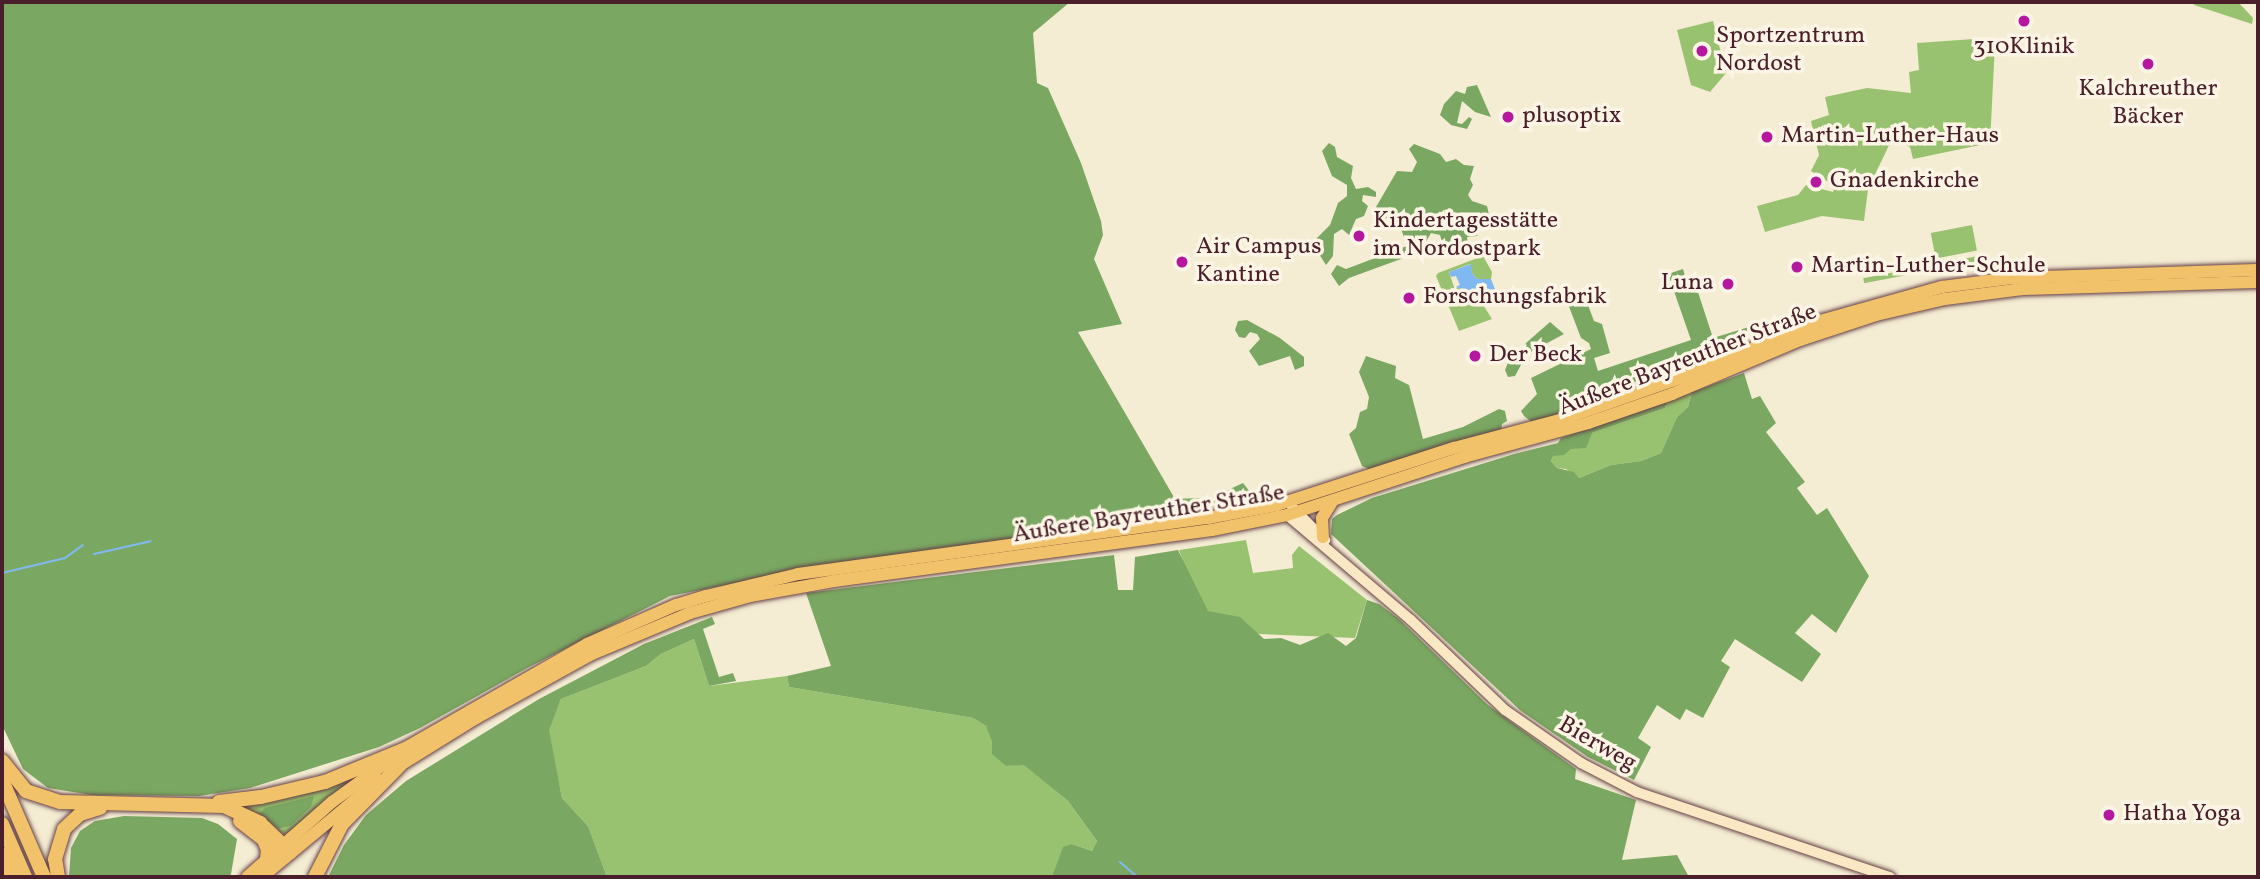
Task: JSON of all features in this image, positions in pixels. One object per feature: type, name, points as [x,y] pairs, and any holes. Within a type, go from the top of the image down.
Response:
[{"type":"highway","points":[[197,804],[261,797],[306,787],[405,748]]},
{"type":"highway","points":[[2,761],[18,784],[46,799],[118,804],[224,806],[249,816],[286,848]]},
{"type":"highway","points":[[315,877],[342,824],[400,765]]},
{"type":"highway","points":[[2,780],[44,877]]},
{"type":"highway","points":[[58,877],[57,848],[68,824],[87,811],[118,804]]},
{"type":"highway","points":[[197,804],[226,814],[254,830],[267,845],[267,859]]},
{"type":"highway","points":[[2,824],[25,877]]},
{"type":"highway","points":[[2,854],[12,877]]},
{"type":"main road","name":"Äußere Bayreuther Straße","points":[[262,877],[286,848],[332,802],[405,748],[587,644],[676,605],[798,574],[1219,516],[1291,510],[1454,448],[1563,419],[1675,380],[1791,331],[1901,297],[2004,279],[2258,270]]},
{"type":"main road","name":"Äußere Bayreuther Straße","points":[[286,848],[400,765],[476,718],[632,635],[711,607],[823,582],[1200,532],[1332,502],[1464,457],[1588,423],[1672,394],[1794,342],[1902,308],[1997,291],[2258,282]]},
{"type":"main road","points":[[1323,537],[1322,518],[1332,502]]},
{"type":"main road","name":"Bierweg","points":[[1291,510],[1323,537],[1338,557]]},
{"type":"main road","name":"Bierweg","points":[[1291,510],[1338,557],[1411,620],[1511,715],[1601,775],[1637,792],[1890,877]]},
{"type":"main road","points":[[247,877],[267,859],[286,848]]},
{"type":"green space","points":[[2,2],[1070,2],[1033,33],[1037,83],[1048,88],[1081,163],[1101,221],[1103,235],[1094,259],[1122,324],[1078,332],[1175,499],[1199,498],[1202,514],[798,571],[670,596],[379,747],[250,788],[199,796],[92,795],[48,788],[23,769],[2,725]]},
{"type":"green space","points":[[2195,2],[2238,2],[2253,18],[2252,24],[2194,5]]},
{"type":"green space","name":"Sportzentrum Nordost","points":[[1713,21],[1726,73],[1710,92],[1691,85],[1677,30]]},
{"type":"green space","points":[[1988,38],[1989,43],[1995,44],[1990,143],[1913,159],[1910,147],[1892,139],[1868,189],[1864,221],[1822,216],[1765,232],[1757,206],[1798,195],[1806,185],[1833,192],[1835,186],[1811,171],[1819,155],[1811,121],[1829,115],[1825,97],[1867,88],[1911,93],[1909,72],[1919,70],[1917,43]]},
{"type":"green space","points":[[1477,85],[1491,117],[1475,112],[1462,101],[1457,123],[1462,124],[1469,117],[1472,119],[1467,129],[1451,125],[1440,115],[1444,104],[1456,91],[1465,94],[1467,87]]},
{"type":"green space","points":[[1329,143],[1335,147],[1337,157],[1353,166],[1351,178],[1356,189],[1368,187],[1376,192],[1376,197],[1363,195],[1362,201],[1368,206],[1364,216],[1356,219],[1349,235],[1342,229],[1334,234],[1333,256],[1326,265],[1312,243],[1330,225],[1338,203],[1347,196],[1347,185],[1332,176],[1322,151]]},
{"type":"green space","points":[[1414,144],[1440,154],[1446,162],[1456,159],[1464,165],[1474,166],[1470,179],[1473,185],[1468,195],[1472,201],[1487,206],[1490,219],[1484,219],[1477,236],[1467,237],[1468,246],[1453,254],[1444,248],[1440,235],[1431,233],[1420,252],[1349,278],[1339,286],[1331,274],[1337,265],[1346,269],[1407,246],[1397,217],[1383,219],[1376,207],[1397,171],[1412,172],[1417,162],[1409,149]]},
{"type":"green space","points":[[1972,225],[1977,251],[1936,259],[1931,233]]},
{"type":"green space","points":[[1983,255],[1984,260],[1864,283],[1863,278]]},
{"type":"green space","points":[[1483,256],[1492,272],[1491,279],[1477,279],[1470,264],[1449,272],[1454,287],[1475,292],[1492,319],[1459,331],[1436,276]]},
{"type":"green space","points":[[1683,269],[1686,279],[1693,277],[1713,338],[1749,327],[1745,335],[1735,339],[1741,345],[1739,350],[1685,371],[1689,360],[1683,356],[1674,368],[1611,390],[1591,404],[1533,423],[1524,416],[1521,411],[1537,394],[1531,378],[1591,349],[1589,343],[1581,338],[1568,304],[1585,297],[1594,321],[1602,324],[1610,353],[1594,358],[1598,371],[1691,340],[1668,274]]},
{"type":"green space","points":[[1247,320],[1280,338],[1304,357],[1304,366],[1295,370],[1290,356],[1259,366],[1249,351],[1260,339],[1257,334],[1250,332],[1245,338],[1239,337],[1235,330],[1238,321]]},
{"type":"green space","points":[[1550,322],[1564,334],[1527,354],[1515,376],[1508,377],[1505,370],[1510,358],[1522,352],[1526,343]]},
{"type":"green space","points":[[1366,356],[1396,366],[1395,378],[1409,385],[1423,439],[1463,427],[1499,409],[1505,411],[1507,421],[1502,424],[1501,431],[1371,470],[1362,466],[1349,434],[1356,428],[1360,412],[1367,409],[1369,397],[1359,372]]},
{"type":"green space","points":[[1744,373],[1752,399],[1760,396],[1776,423],[1766,432],[1805,482],[1797,488],[1817,515],[1827,508],[1869,576],[1836,633],[1812,614],[1795,633],[1821,654],[1802,682],[1735,639],[1721,661],[1730,667],[1703,718],[1686,709],[1680,720],[1657,705],[1638,738],[1651,747],[1634,780],[1588,757],[1521,711],[1331,534],[1332,519],[1372,498],[1558,443],[1561,438],[1667,402],[1665,408],[1592,433],[1586,448],[1571,449],[1564,455],[1553,456],[1551,461],[1557,468],[1574,472],[1579,478],[1611,465],[1641,461],[1661,453],[1677,417],[1688,407],[1692,392]]},
{"type":"green space","points":[[1692,392],[1688,407],[1677,417],[1661,453],[1641,461],[1611,465],[1579,478],[1566,469],[1557,468],[1551,461],[1553,456],[1571,449],[1592,433],[1665,408],[1667,402]]},
{"type":"green space","points":[[1243,483],[1250,492],[1247,500],[1216,506],[1213,503],[1217,495]]},
{"type":"green space","points":[[1246,540],[1253,573],[1293,568],[1292,555],[1299,546],[1367,600],[1355,638],[1259,634],[1201,610],[1179,550]]},
{"type":"green space","points":[[1178,550],[1208,611],[1240,617],[1264,639],[1281,638],[1300,645],[1328,633],[1346,646],[1356,638],[1367,600],[1379,604],[1399,619],[1488,705],[1576,769],[1575,779],[1636,800],[1622,860],[1677,855],[1689,877],[1052,877],[1063,847],[1072,844],[1092,851],[1097,841],[1068,801],[1024,765],[1006,766],[992,754],[992,741],[986,726],[973,718],[789,687],[787,676],[831,666],[806,593],[1114,555],[1118,590],[1133,590],[1135,557]]},
{"type":"green space","points":[[712,617],[715,624],[703,629],[719,677],[733,673],[736,681],[709,686],[694,639],[661,654],[646,666],[561,699],[549,730],[562,798],[588,826],[607,877],[328,877],[344,845],[366,815],[406,781],[539,699],[644,644]]},
{"type":"green space","points":[[694,639],[709,686],[787,676],[789,687],[973,718],[986,726],[1006,766],[1024,764],[1068,801],[1097,841],[1092,851],[1072,844],[1052,877],[607,877],[588,826],[562,798],[548,730],[561,699],[646,666],[661,654]]},
{"type":"green space","points":[[349,780],[350,782],[285,835],[239,808],[241,803]],"holes":[[[311,807],[291,826],[280,829],[258,815]]]},
{"type":"green space","points":[[314,796],[311,807],[291,826],[279,829],[258,815],[265,808]]},
{"type":"green space","points":[[124,816],[202,818],[218,824],[237,839],[231,874],[229,877],[69,877],[71,848],[80,831],[95,821]]},
{"type":"water","points":[[1471,264],[1472,273],[1477,279],[1491,279],[1496,292],[1483,298],[1486,305],[1480,304],[1475,292],[1455,287],[1460,285],[1456,276],[1451,277],[1449,272]]},
{"type":"waterway","points":[[94,554],[151,541]]},
{"type":"waterway","points":[[2,573],[65,558],[83,545]]},
{"type":"waterway","points":[[1120,862],[1137,877]]},
{"type":"place","name":"310Klinik","points":[[2024,21]]},
{"type":"place","name":"Sportzentrum Nordost","points":[[1702,51]]},
{"type":"place","name":"Kalchreuther Bäcker","points":[[2148,64]]},
{"type":"place","name":"plusoptix","points":[[1508,117]]},
{"type":"place","name":"Martin-Luther-Haus","points":[[1767,137]]},
{"type":"place","name":"Gnadenkirche","points":[[1816,182]]},
{"type":"place","name":"Kindertagesstätte im Nordostpark","points":[[1359,236]]},
{"type":"place","name":"Air Campus Kantine","points":[[1182,262]]},
{"type":"place","name":"Martin-Luther-Schule","points":[[1797,267]]},
{"type":"place","name":"Luna","points":[[1728,284]]},
{"type":"place","name":"Forschungsfabrik","points":[[1409,298]]},
{"type":"place","name":"Der Beck","points":[[1475,356]]},
{"type":"place","name":"Hatha Yoga","points":[[2109,815]]}]
